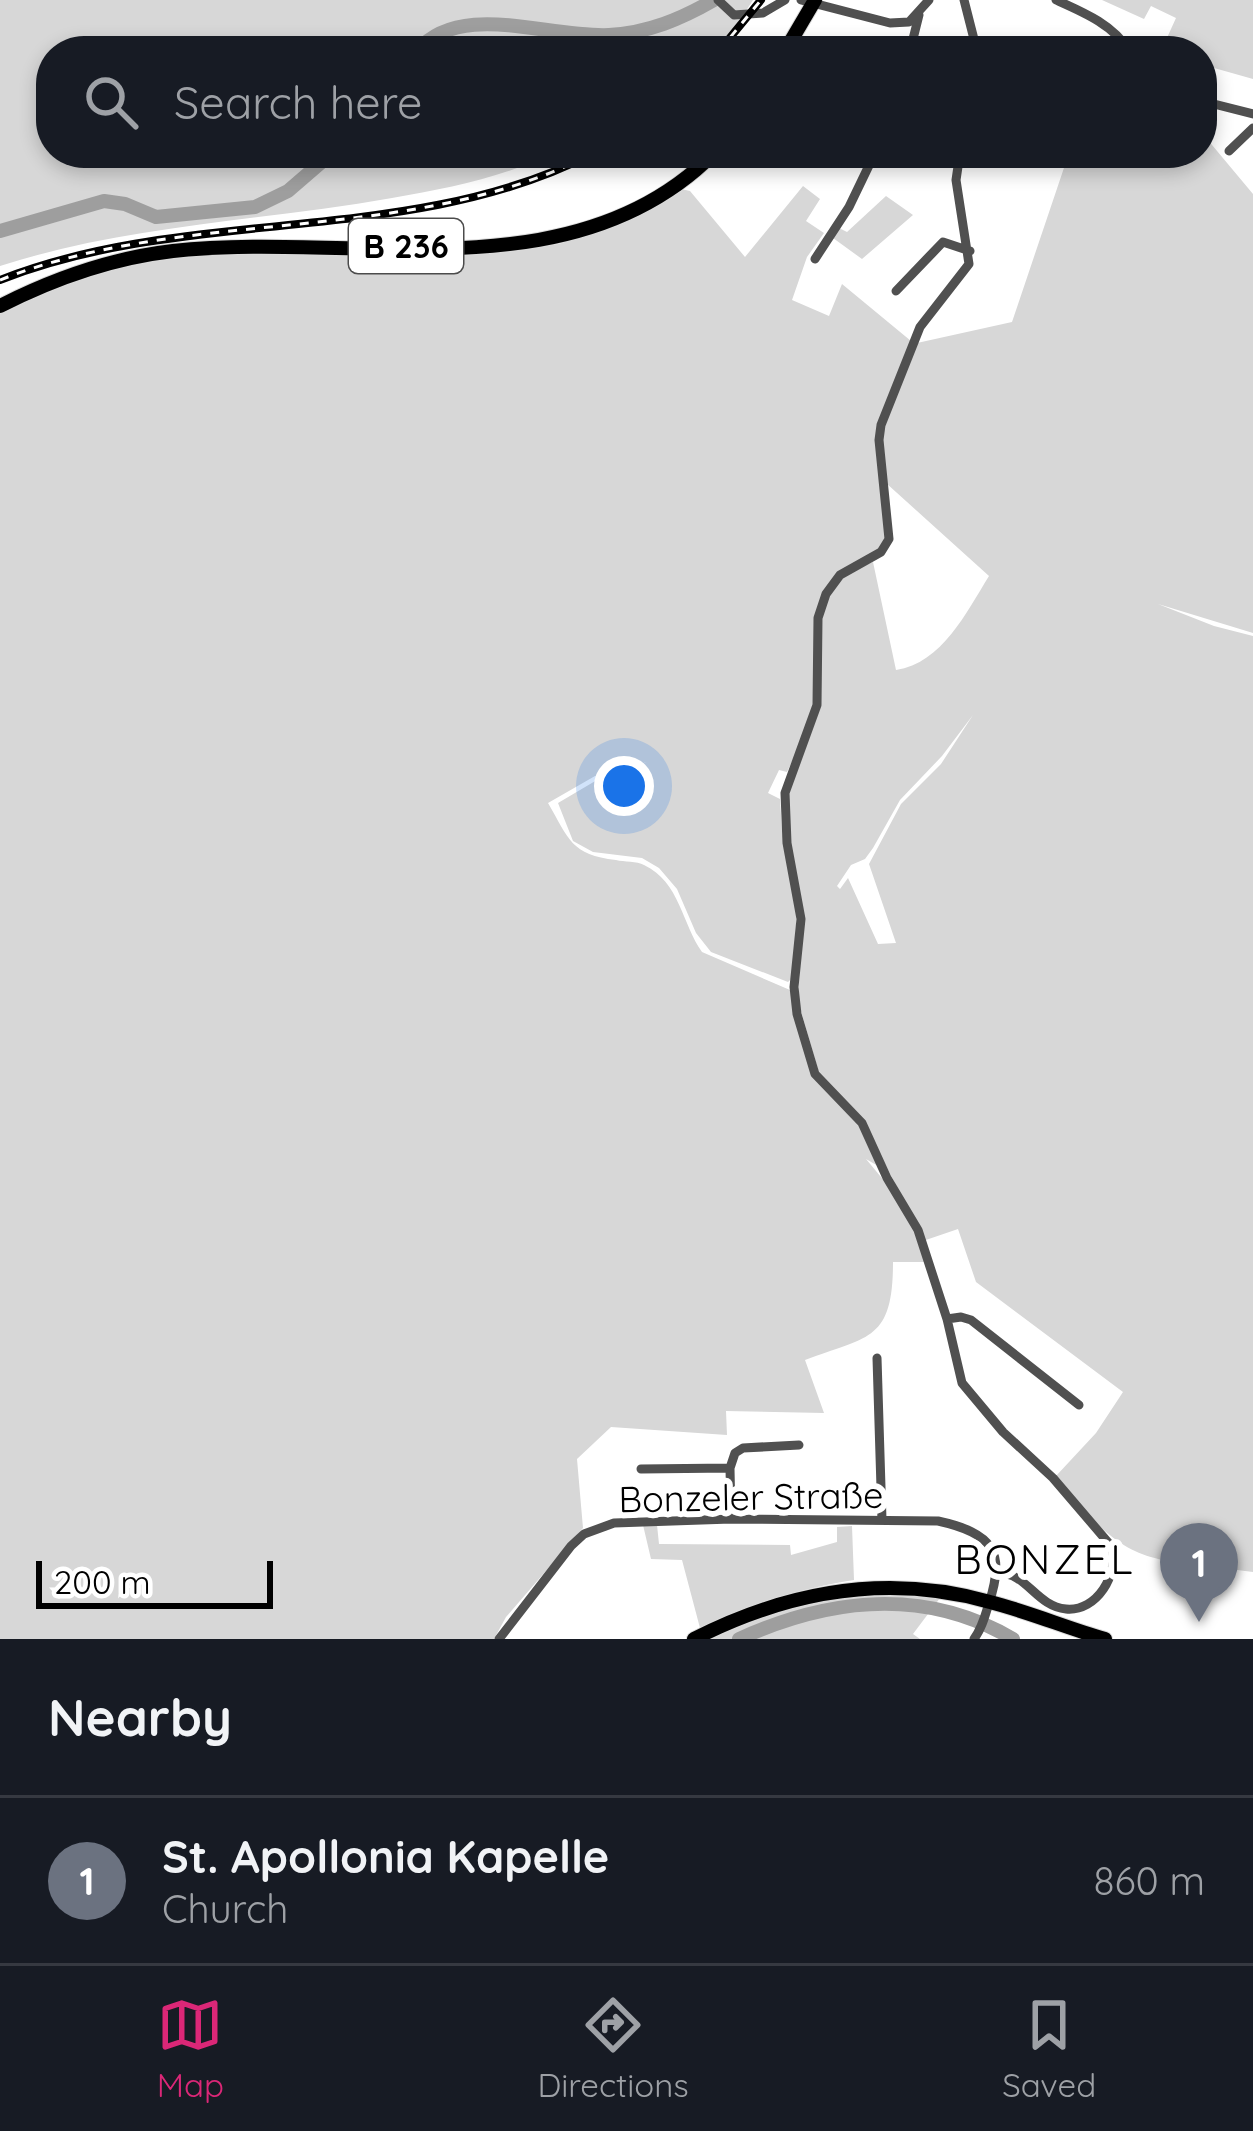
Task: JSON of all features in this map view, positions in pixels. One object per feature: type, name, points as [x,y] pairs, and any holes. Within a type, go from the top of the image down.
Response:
[{"type":"main road","points":[[792,36],[810,1]]},
{"type":"main road","name":"B 236","points":[[0,306],[77,272],[145,255],[214,248],[462,246],[547,239],[596,227],[647,205],[697,168]]},
{"type":"main road","points":[[694,1639],[759,1609],[833,1591],[905,1588],[990,1601],[1105,1639]]},
{"type":"street","points":[[722,4],[734,15],[750,16],[785,0]]},
{"type":"street","points":[[914,36],[929,0]]},
{"type":"street","points":[[964,0],[973,36]]},
{"type":"street","points":[[1056,0],[1118,36]]},
{"type":"street","points":[[810,1],[890,23],[908,22],[919,15]]},
{"type":"street","points":[[1217,105],[1253,114]]},
{"type":"street","points":[[1229,151],[1253,128]]},
{"type":"street","points":[[815,260],[868,168]]},
{"type":"street","points":[[958,168],[970,251],[965,272],[917,332],[879,432],[890,539],[881,552],[840,575],[821,608],[817,705],[790,770],[784,810],[800,920],[794,994],[812,1067],[823,1085],[862,1123],[918,1230],[946,1319],[971,1320],[1079,1405]]},
{"type":"street","points":[[896,291],[943,242],[970,251]]},
{"type":"street","name":"Bonzeler Straße","points":[[499,1639],[584,1534],[635,1520],[938,1521],[965,1530],[989,1546],[997,1557],[999,1573],[1019,1577],[1051,1606],[1076,1609],[1094,1599],[1106,1586],[1115,1556],[1112,1547],[967,1390],[958,1376],[946,1319]]},
{"type":"street","points":[[877,1358],[882,1520]]},
{"type":"street","points":[[731,1519],[730,1468],[735,1453],[743,1448],[799,1445]]},
{"type":"street","points":[[641,1469],[730,1468]]},
{"type":"street","points":[[974,1639],[999,1573]]},
{"type":"shaded area","points":[[0,0],[753,0],[726,36],[36,36],[36,168],[516,168],[434,190],[343,206],[97,241],[0,266]]},
{"type":"shaded area","points":[[1102,0],[1253,0],[1253,79],[1217,69],[1217,36],[1168,36],[1176,18],[1151,6],[1144,19]]},
{"type":"shaded area","points":[[1217,151],[1253,194],[1253,633],[1158,604],[1253,636],[1253,1572],[1140,1553],[1101,1528],[1080,1506],[1056,1476],[1096,1433],[1123,1392],[976,1282],[958,1229],[920,1242],[925,1262],[893,1262],[888,1308],[873,1332],[805,1360],[824,1413],[726,1411],[727,1435],[611,1427],[577,1459],[583,1528],[506,1617],[494,1639],[0,1639],[0,311],[77,278],[143,258],[232,251],[498,250],[559,244],[642,214],[681,189],[690,191],[745,257],[803,186],[820,199],[806,221],[824,233],[807,257],[792,300],[829,316],[842,284],[911,341],[876,432],[886,541],[837,574],[818,607],[814,626],[821,628],[835,585],[873,562],[896,670],[927,658],[940,647],[989,576],[886,483],[881,436],[917,343],[1012,322],[1064,168],[1217,168]],"holes":[[[820,677],[820,706],[787,795],[787,832],[803,911],[798,1001],[820,1076],[859,1114],[898,1189],[896,1195],[866,1159],[878,1166],[861,1127],[813,1074],[790,990],[702,952],[673,893],[656,872],[580,849],[567,836],[548,803],[595,776],[647,762],[597,780],[558,803],[573,841],[593,852],[642,858],[659,868],[677,889],[696,933],[711,952],[788,982],[793,977],[797,908],[780,799],[768,793],[779,770],[787,772],[803,737]],[[973,715],[941,764],[901,804],[869,864],[896,943],[878,944],[848,878],[840,889],[837,886],[851,865],[865,859],[900,800]]]},
{"type":"shaded area","points":[[886,196],[913,215],[862,259],[833,238],[839,228],[847,232]]},
{"type":"shaded area","points":[[643,1525],[657,1525],[659,1544],[790,1545],[791,1555],[837,1542],[837,1527],[852,1526],[854,1580],[776,1598],[700,1628],[682,1560],[651,1559]]},
{"type":"shaded area","points":[[892,1591],[940,1598],[913,1634],[920,1639],[708,1639],[775,1611]]},
{"type":"waterway","points":[[435,36],[480,24],[609,35],[651,28],[714,0]]},
{"type":"waterway","points":[[0,231],[104,201],[156,217],[255,207],[288,191],[315,168]]},
{"type":"waterway","points":[[739,1639],[807,1614],[877,1604],[946,1611],[1013,1639]]},
{"type":"railway","points":[[731,36],[761,0]]},
{"type":"railway","points":[[0,280],[72,257],[147,242],[450,202],[523,183],[558,168]]},
{"type":"place","name":"St. Apollonia Kapelle","points":[[1199,1622]]},
{"type":"district","name":"BONZEL","points":[[1045,1559]]}]
